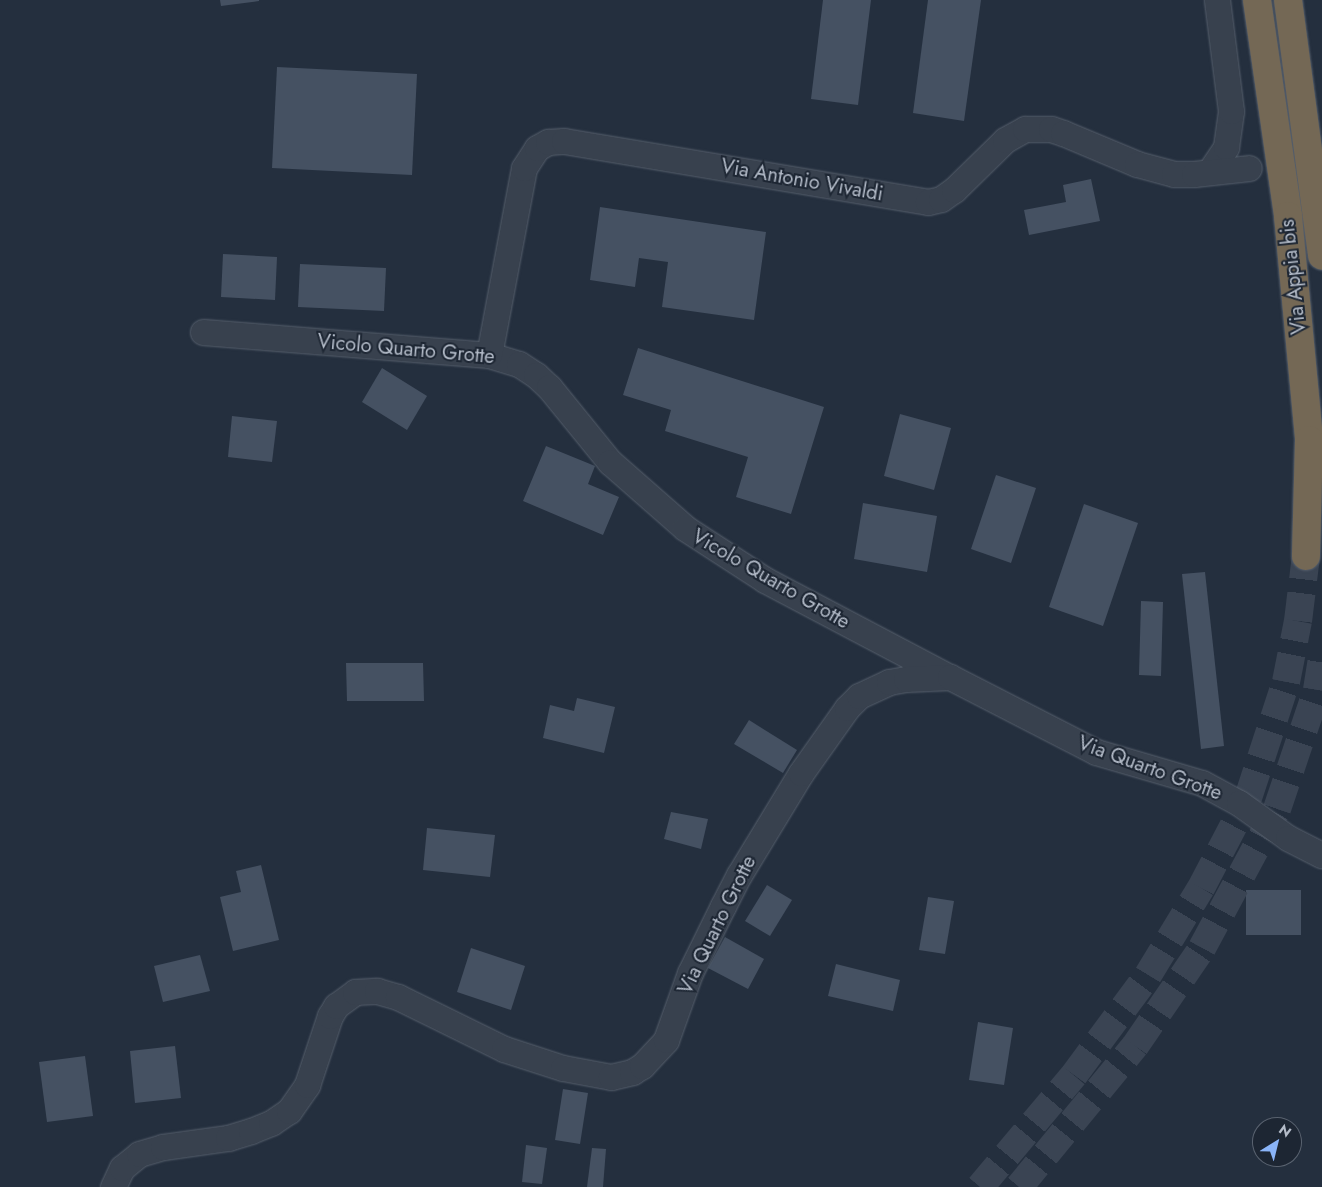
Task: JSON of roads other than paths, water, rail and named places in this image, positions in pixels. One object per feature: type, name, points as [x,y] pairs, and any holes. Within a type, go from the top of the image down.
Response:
[{"type":"highway","name":"Via Appia bis","points":[[1257,0],[1288,216],[1309,440],[1306,556]]},
{"type":"highway","name":"Via Appia bis","points":[[1289,5],[1318,212],[1322,256]]},
{"type":"street","points":[[1210,172],[1226,147],[1231,111],[1217,0]]},
{"type":"street","name":"Via Antonio Vivaldi","points":[[489,355],[524,168],[537,148],[548,142],[564,140],[928,202],[941,199],[954,190],[1005,140],[1025,129],[1051,129],[1063,132],[1137,164],[1163,171],[1185,174],[1249,168]]},
{"type":"street","name":"Vicolo Quarto Grotte","points":[[203,332],[489,355],[519,364],[536,374],[549,387],[610,462],[655,504],[701,540],[785,592],[950,677]]},
{"type":"street","name":"Via Quarto Grotte","points":[[113,1187],[122,1168],[139,1154],[163,1147],[228,1138],[271,1123],[289,1111],[307,1085],[330,1016],[336,1006],[356,992],[377,991],[398,997],[510,1051],[563,1068],[610,1077],[620,1076],[642,1066],[666,1040],[690,972],[739,876],[801,773],[836,721],[859,696],[873,688],[906,679],[950,677],[1096,752],[1202,783],[1239,803],[1288,838],[1322,855]]},
{"type":"tunnel","points":[[980,1187],[1074,1075],[1148,975],[1201,888],[1248,798],[1286,682],[1298,621],[1306,556]]},
{"type":"tunnel","points":[[1019,1187],[1135,1046],[1202,948],[1277,809],[1317,690],[1322,659]]}]
